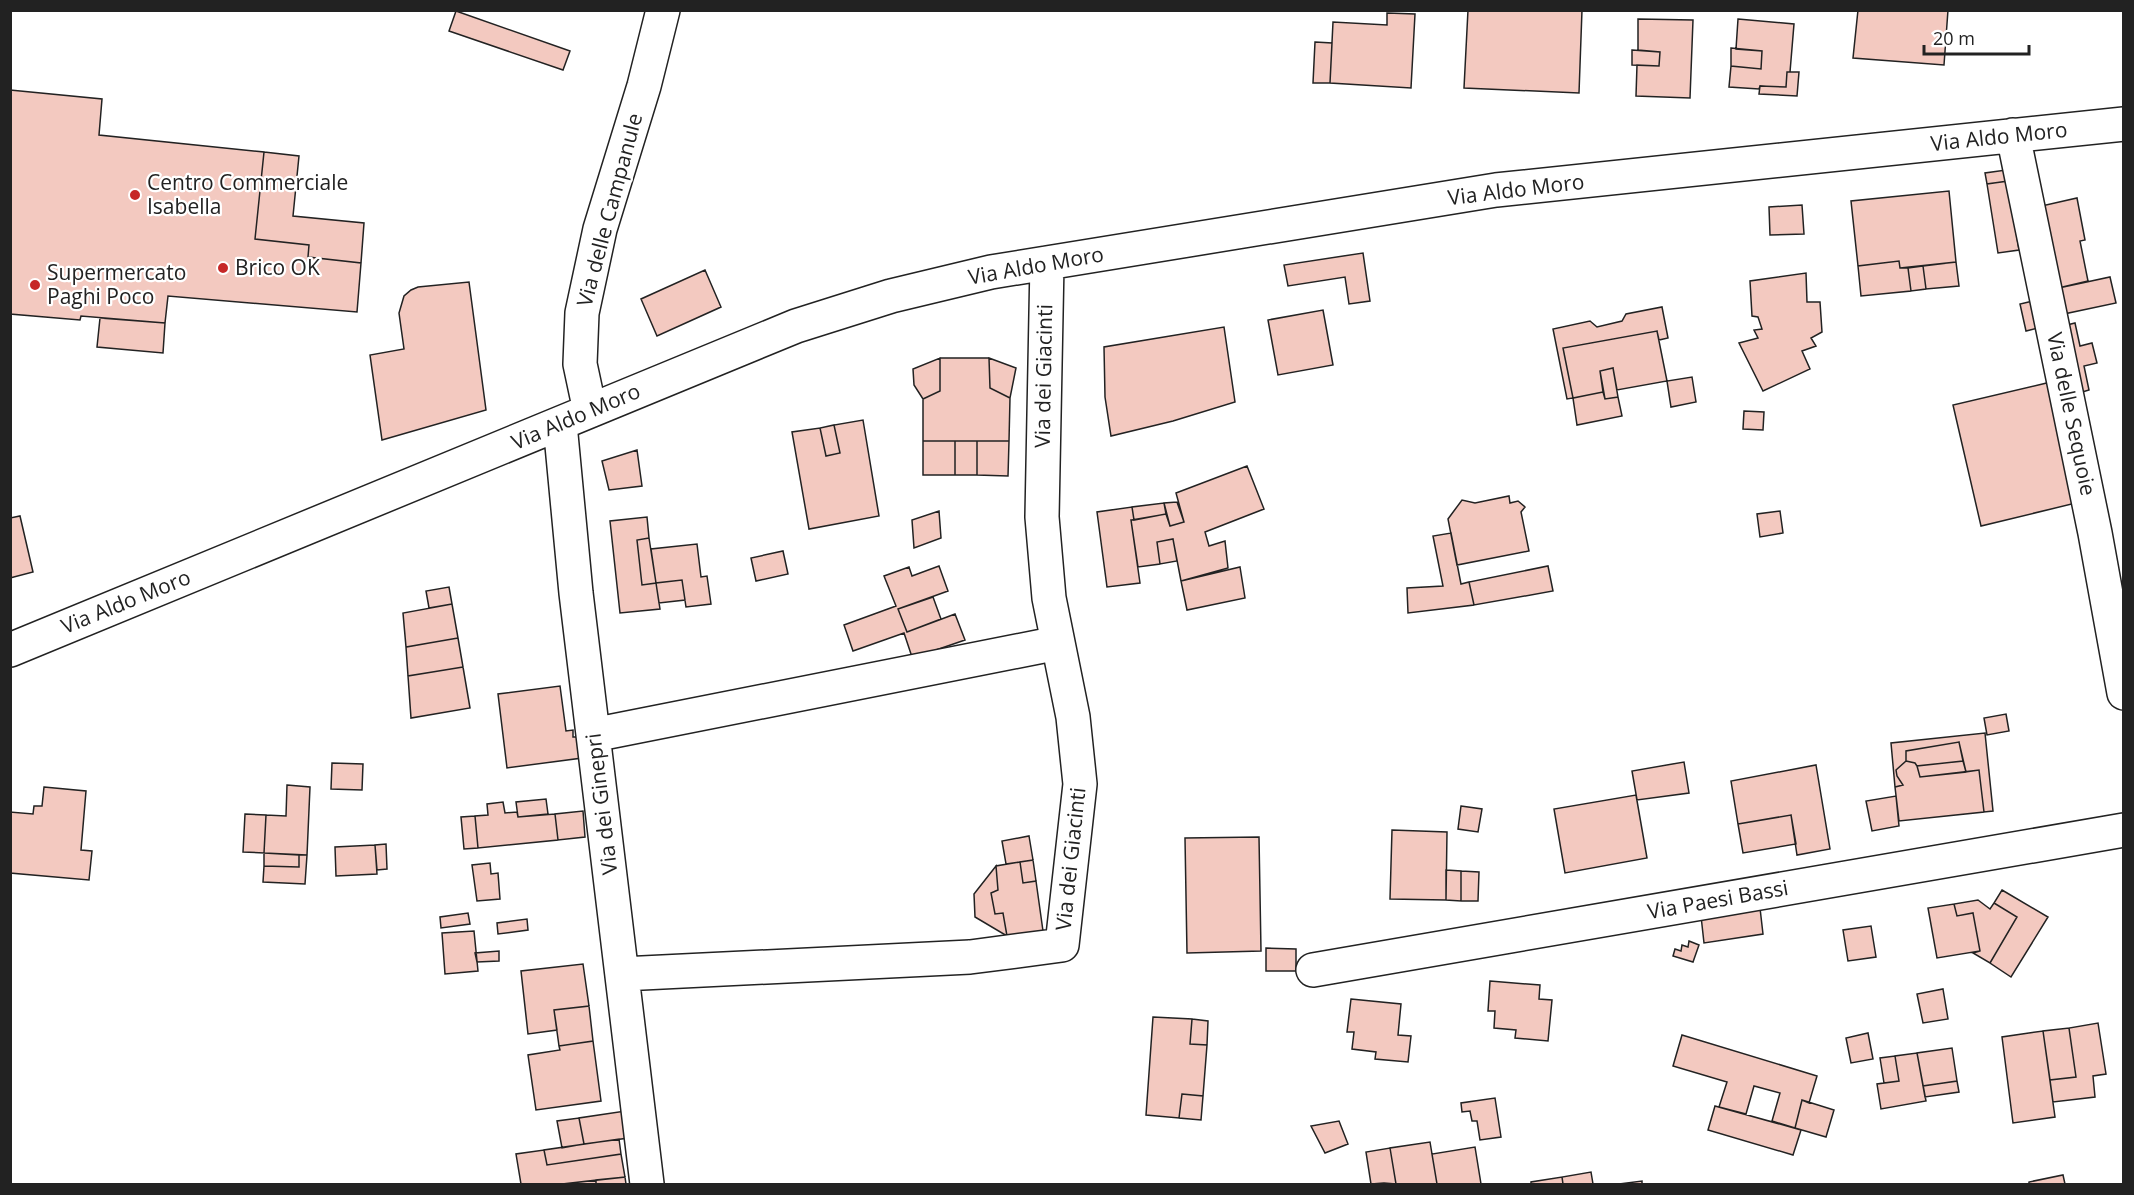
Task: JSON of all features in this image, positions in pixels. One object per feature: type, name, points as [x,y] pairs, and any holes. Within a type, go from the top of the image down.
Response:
[{"type":"street","name":"Via delle Campanule","points":[[590,411],[580,364],[582,313],[600,229],[644,86],[663,10]]},
{"type":"street","points":[[2123,124],[2124,116]]},
{"type":"street","name":"Via Aldo Moro","points":[[10,650],[796,326],[891,296],[992,272],[1496,190],[2123,124]]},
{"type":"street","name":"Via delle Sequoie","points":[[2013,135],[2095,533],[2124,693]]},
{"type":"street","name":"Via dei Giacinti","points":[[622,974],[970,957],[1062,945],[1080,784],[1073,717],[1049,598],[1042,517],[1047,263]]},
{"type":"street","name":"Via dei Ginepri","points":[[560,424],[576,593],[647,1185]]},
{"type":"street","points":[[593,735],[1058,643]]},
{"type":"street","name":"Via Paesi Bassi","points":[[1313,969],[2124,830]]},
{"type":"building","points":[[1468,10],[1582,10],[1579,93],[1464,88]]},
{"type":"building","points":[[1858,10],[1948,10],[1944,65],[1853,58]]},
{"type":"building","points":[[456,11],[570,51],[563,70],[449,31]]},
{"type":"building","points":[[1387,13],[1415,14],[1411,88],[1330,83],[1333,22],[1387,25]]},
{"type":"building","points":[[1638,19],[1693,20],[1690,98],[1636,96],[1637,65],[1659,66],[1660,52],[1638,50]]},
{"type":"building","points":[[1738,19],[1794,24],[1790,72],[1787,72],[1786,87],[1760,86],[1759,89],[1729,87],[1731,66],[1761,69],[1762,51],[1736,49]]},
{"type":"building","points":[[1315,42],[1332,43],[1330,83],[1313,83]]},
{"type":"building","points":[[1731,48],[1762,51],[1761,69],[1731,66]]},
{"type":"building","points":[[1632,50],[1660,52],[1659,66],[1632,65]]},
{"type":"building","points":[[1787,72],[1799,72],[1797,96],[1759,94],[1760,86],[1786,87]]},
{"type":"building","name":"Centro Commerciale Isabella","points":[[10,90],[102,99],[99,135],[264,152],[255,239],[309,245],[308,257],[361,263],[357,312],[168,296],[165,323],[81,316],[80,320],[10,314]]},
{"type":"building","points":[[264,152],[299,156],[293,216],[364,223],[361,263],[308,257],[309,245],[255,239]]},
{"type":"building","points":[[2006,170],[2008,181],[1987,184],[1985,173]]},
{"type":"building","points":[[2008,181],[2019,250],[1998,253],[1987,184]]},
{"type":"building","points":[[1949,191],[1956,262],[1900,268],[1899,261],[1858,266],[1851,201]]},
{"type":"building","points":[[2077,198],[2085,240],[2080,241],[2088,281],[2054,289],[2037,207]]},
{"type":"building","points":[[1802,205],[1804,234],[1770,235],[1769,207]]},
{"type":"building","points":[[1363,253],[1370,301],[1349,304],[1345,277],[1288,286],[1284,265]]},
{"type":"building","points":[[1899,261],[1900,268],[1908,268],[1911,291],[1861,296],[1858,266]]},
{"type":"building","points":[[1956,262],[1959,286],[1926,289],[1923,266]]},
{"type":"building","points":[[1923,266],[1926,289],[1911,291],[1908,268]]},
{"type":"building","points":[[705,270],[721,307],[657,336],[641,299]]},
{"type":"building","points":[[1806,273],[1807,302],[1820,302],[1822,332],[1811,338],[1816,346],[1802,351],[1810,369],[1763,391],[1739,343],[1758,338],[1754,330],[1762,329],[1758,317],[1752,316],[1750,281]]},
{"type":"building","points":[[2110,277],[2116,303],[2059,315],[2054,289]]},
{"type":"building","points":[[469,282],[486,410],[382,440],[370,355],[404,349],[399,313],[404,296],[411,290],[418,287]]},
{"type":"building","points":[[2033,301],[2038,328],[2026,331],[2020,304]]},
{"type":"building","points":[[1662,307],[1668,338],[1659,340],[1657,331],[1563,348],[1573,398],[1567,399],[1553,329],[1590,321],[1597,327],[1622,321],[1626,314]]},
{"type":"building","points":[[1323,310],[1333,365],[1278,375],[1268,320]]},
{"type":"building","points":[[100,318],[165,323],[163,353],[97,347]]},
{"type":"building","points":[[2075,323],[2080,346],[2092,343],[2097,363],[2084,366],[2089,390],[2079,393],[2063,326]]},
{"type":"building","points":[[1224,327],[1235,402],[1173,421],[1111,436],[1105,397],[1104,347]]},
{"type":"building","points":[[1657,331],[1667,381],[1617,390],[1613,368],[1600,371],[1603,392],[1573,398],[1563,348]]},
{"type":"building","points":[[940,358],[989,358],[990,388],[1010,398],[1009,441],[923,441],[923,399],[940,391]]},
{"type":"building","points":[[940,358],[940,391],[923,399],[914,385],[913,369]]},
{"type":"building","points":[[989,358],[1016,368],[1010,398],[990,388]]},
{"type":"building","points":[[1613,368],[1618,397],[1605,399],[1600,371]]},
{"type":"building","points":[[1692,377],[1696,402],[1671,407],[1667,381]]},
{"type":"building","points":[[2051,382],[2080,502],[1981,526],[1953,405]]},
{"type":"building","points":[[1603,392],[1605,399],[1618,397],[1622,416],[1577,425],[1573,398]]},
{"type":"building","points":[[1744,411],[1764,412],[1763,430],[1743,429]]},
{"type":"building","points":[[863,420],[879,516],[809,529],[792,432],[820,428],[826,456],[840,453],[834,425]]},
{"type":"building","points":[[834,425],[840,453],[826,456],[820,428]]},
{"type":"building","points":[[923,441],[955,441],[955,475],[923,475]]},
{"type":"building","points":[[955,441],[977,441],[977,475],[955,475]]},
{"type":"building","points":[[977,441],[1009,441],[1008,476],[977,475]]},
{"type":"building","points":[[637,450],[642,486],[609,490],[602,461]]},
{"type":"building","points":[[1247,466],[1264,509],[1205,532],[1209,546],[1225,541],[1228,568],[1181,581],[1173,539],[1157,542],[1160,564],[1138,567],[1131,520],[1166,514],[1170,526],[1184,522],[1176,493]]},
{"type":"building","points":[[1509,496],[1510,503],[1518,501],[1525,507],[1521,512],[1529,551],[1457,565],[1448,519],[1462,500],[1475,503]]},
{"type":"building","points":[[1177,502],[1184,522],[1170,526],[1164,503]]},
{"type":"building","points":[[1164,503],[1166,514],[1134,520],[1132,507]]},
{"type":"building","points":[[1132,507],[1134,520],[1131,520],[1140,583],[1107,587],[1097,512]]},
{"type":"building","points":[[939,511],[941,538],[914,548],[912,520]]},
{"type":"building","points":[[1780,511],[1783,533],[1760,537],[1757,514]]},
{"type":"building","points":[[20,516],[33,572],[10,578],[10,518]]},
{"type":"building","points":[[647,517],[649,538],[637,540],[642,585],[656,583],[660,609],[620,613],[610,521]]},
{"type":"building","points":[[1451,533],[1461,584],[1469,582],[1474,605],[1408,613],[1407,588],[1443,586],[1433,536]]},
{"type":"building","points":[[649,538],[656,583],[642,585],[637,540]]},
{"type":"building","points":[[1173,539],[1177,561],[1160,564],[1157,542]]},
{"type":"building","points":[[697,544],[701,577],[707,576],[711,604],[686,607],[682,580],[656,583],[651,549]]},
{"type":"building","points":[[783,551],[788,574],[756,581],[751,558]]},
{"type":"building","points":[[939,566],[948,591],[898,609],[907,632],[955,614],[965,640],[936,650],[915,666],[904,633],[853,651],[844,625],[896,606],[884,576],[909,567],[912,576]]},
{"type":"building","points":[[1548,566],[1553,591],[1474,605],[1469,582]]},
{"type":"building","points":[[1240,567],[1245,598],[1187,610],[1181,581]]},
{"type":"building","points":[[682,580],[685,600],[659,603],[656,583]]},
{"type":"building","points":[[449,587],[452,604],[429,608],[426,591]]},
{"type":"building","points":[[933,597],[941,619],[907,632],[898,609]]},
{"type":"building","points":[[452,604],[458,638],[406,647],[403,613]]},
{"type":"building","points":[[458,638],[463,667],[408,676],[406,647]]},
{"type":"building","points":[[463,667],[470,708],[411,718],[408,676]]},
{"type":"building","points":[[560,686],[566,731],[573,730],[573,737],[579,737],[582,758],[507,768],[498,694]]},
{"type":"building","points":[[2006,714],[2009,731],[1987,735],[1984,718]]},
{"type":"building","points":[[1985,733],[1993,811],[1984,812],[1979,770],[1966,772],[1959,742],[1906,751],[1906,761],[1896,770],[1903,785],[1895,787],[1891,743]]},
{"type":"building","points":[[1959,742],[1963,761],[1917,766],[1915,763],[1906,761],[1906,751]]},
{"type":"building","points":[[1906,761],[1915,763],[1920,777],[1979,770],[1984,812],[1899,821],[1895,787],[1903,785],[1896,770]]},
{"type":"building","points":[[1963,761],[1966,772],[1920,777],[1917,766]]},
{"type":"building","points":[[1684,762],[1689,793],[1637,800],[1632,771]]},
{"type":"building","points":[[332,763],[363,764],[362,790],[331,789]]},
{"type":"building","points":[[1816,765],[1830,849],[1797,855],[1791,815],[1738,824],[1731,781]]},
{"type":"building","points":[[287,785],[310,787],[307,855],[264,853],[266,815],[286,816]]},
{"type":"building","points":[[44,787],[86,791],[81,850],[92,851],[89,880],[10,873],[10,812],[33,814],[34,806],[42,806]]},
{"type":"building","points":[[1636,795],[1647,858],[1565,873],[1554,809]]},
{"type":"building","points":[[1896,796],[1899,826],[1872,831],[1866,801]]},
{"type":"building","points":[[546,799],[548,814],[518,817],[516,802]]},
{"type":"building","points":[[503,802],[505,813],[517,812],[518,817],[555,814],[558,840],[478,848],[475,816],[488,815],[487,804]]},
{"type":"building","points":[[1461,806],[1482,809],[1478,832],[1458,829]]},
{"type":"building","points":[[583,811],[585,837],[558,840],[555,814]]},
{"type":"building","points":[[245,814],[266,815],[264,853],[243,852]]},
{"type":"building","points":[[1791,815],[1796,844],[1743,853],[1738,824]]},
{"type":"building","points":[[475,816],[478,848],[464,849],[461,817]]},
{"type":"building","points":[[1392,830],[1447,832],[1446,900],[1390,899]]},
{"type":"building","points":[[1029,836],[1033,860],[1006,864],[1002,841]]},
{"type":"building","points":[[1259,837],[1261,951],[1187,953],[1185,838]]},
{"type":"building","points":[[386,844],[387,869],[377,870],[375,845]]},
{"type":"building","points":[[375,845],[377,874],[336,876],[335,847]]},
{"type":"building","points":[[264,853],[299,855],[299,867],[264,866]]},
{"type":"building","points":[[299,855],[307,855],[305,884],[263,882],[264,866],[299,867]]},
{"type":"building","points":[[1033,860],[1036,881],[1023,883],[1020,862]]},
{"type":"building","points":[[1020,862],[1023,883],[1036,881],[1043,931],[1007,936],[1003,913],[995,914],[991,893],[998,890],[996,866]]},
{"type":"building","points":[[490,863],[491,874],[498,873],[500,899],[477,901],[472,865]]},
{"type":"building","points":[[996,866],[998,890],[991,893],[995,914],[1003,913],[1007,936],[975,917],[974,894]]},
{"type":"building","points":[[1446,870],[1461,871],[1461,901],[1446,900]]},
{"type":"building","points":[[1461,871],[1479,872],[1478,901],[1461,901]]},
{"type":"building","points":[[2002,890],[2048,917],[2011,977],[1990,963],[2017,917],[1994,903]]},
{"type":"building","points":[[1978,900],[1990,909],[1994,903],[2017,917],[1990,963],[1973,953],[1980,951],[1973,913],[1957,916],[1954,904]]},
{"type":"building","points":[[1954,904],[1957,916],[1973,913],[1980,951],[1937,958],[1928,908]]},
{"type":"building","points":[[1760,908],[1763,934],[1704,943],[1701,916]]},
{"type":"building","points":[[468,913],[470,924],[441,928],[440,917]]},
{"type":"building","points":[[527,919],[528,930],[498,934],[497,923]]},
{"type":"building","points":[[1871,926],[1876,957],[1848,961],[1843,930]]},
{"type":"building","points":[[474,931],[478,971],[445,974],[442,933]]},
{"type":"building","points":[[1689,941],[1699,945],[1693,962],[1673,956],[1675,949],[1681,951],[1682,945],[1688,947]]},
{"type":"building","points":[[1266,948],[1296,949],[1296,971],[1266,971]]},
{"type":"building","points":[[499,951],[499,961],[477,962],[475,953]]},
{"type":"building","points":[[583,964],[589,1006],[554,1010],[557,1030],[528,1034],[521,971]]},
{"type":"building","points":[[1490,981],[1540,985],[1539,999],[1552,1000],[1548,1041],[1515,1038],[1516,1030],[1494,1028],[1495,1011],[1488,1011]]},
{"type":"building","points":[[1943,989],[1948,1019],[1923,1023],[1917,994]]},
{"type":"building","points":[[1351,999],[1401,1004],[1398,1035],[1411,1036],[1408,1062],[1375,1059],[1376,1052],[1352,1049],[1354,1032],[1347,1032]]},
{"type":"building","points":[[589,1006],[593,1041],[559,1046],[554,1010]]},
{"type":"building","points":[[1153,1017],[1192,1019],[1190,1044],[1207,1045],[1203,1096],[1182,1094],[1179,1118],[1146,1115]]},
{"type":"building","points":[[1192,1019],[1208,1021],[1207,1045],[1190,1044]]},
{"type":"building","points":[[2098,1023],[2106,1074],[2093,1076],[2095,1097],[2053,1102],[2050,1080],[2076,1077],[2069,1028]]},
{"type":"building","points":[[2069,1028],[2076,1077],[2050,1080],[2043,1031]]},
{"type":"building","points":[[2043,1031],[2055,1117],[2013,1123],[2002,1037]]},
{"type":"building","points":[[1868,1033],[1873,1059],[1851,1063],[1846,1038]]},
{"type":"building","points":[[1682,1035],[1817,1076],[1809,1103],[1802,1100],[1795,1128],[1772,1121],[1780,1093],[1754,1086],[1746,1114],[1719,1107],[1727,1082],[1673,1066]]},
{"type":"building","points":[[593,1041],[601,1101],[536,1110],[528,1055],[560,1050],[559,1046]]},
{"type":"building","points":[[1952,1048],[1957,1081],[1923,1086],[1917,1053]]},
{"type":"building","points":[[1917,1053],[1926,1101],[1881,1109],[1877,1084],[1899,1081],[1895,1056]]},
{"type":"building","points":[[1895,1056],[1899,1081],[1884,1083],[1880,1058]]},
{"type":"building","points":[[1957,1081],[1959,1092],[1925,1097],[1923,1086]]},
{"type":"building","points":[[1182,1094],[1203,1096],[1201,1120],[1179,1118]]},
{"type":"building","points":[[1495,1098],[1501,1137],[1480,1140],[1477,1121],[1472,1121],[1470,1111],[1462,1112],[1461,1103]]},
{"type":"building","points":[[1802,1100],[1834,1110],[1826,1137],[1795,1128]]},
{"type":"building","points":[[1715,1106],[1801,1130],[1793,1155],[1708,1130]]},
{"type":"building","points":[[632,1110],[636,1137],[584,1144],[579,1118]]},
{"type":"building","points":[[579,1118],[584,1144],[562,1148],[557,1121]]},
{"type":"building","points":[[1339,1121],[1348,1144],[1325,1153],[1311,1126]]},
{"type":"building","points":[[619,1139],[621,1154],[547,1165],[544,1150]]},
{"type":"building","points":[[1430,1142],[1437,1184],[1396,1184],[1390,1148]]},
{"type":"building","points":[[1475,1147],[1481,1184],[1437,1184],[1432,1154]]},
{"type":"building","points":[[1390,1148],[1396,1184],[1371,1184],[1366,1152]]},
{"type":"building","points":[[544,1150],[547,1165],[621,1154],[625,1177],[562,1184],[521,1184],[516,1154]]},
{"type":"building","points":[[1591,1172],[1593,1184],[1563,1184],[1562,1177]]},
{"type":"building","points":[[2063,1175],[2065,1184],[2029,1184],[2029,1182]]},
{"type":"building","points":[[625,1177],[626,1184],[596,1184],[596,1180]]},
{"type":"building","points":[[1562,1177],[1563,1184],[1531,1184],[1531,1182]]},
{"type":"building","points":[[596,1180],[596,1184],[562,1184]]},
{"type":"building","points":[[1642,1181],[1642,1184],[1619,1184]]},
{"type":"place","name":"Centro Commerciale Isabella","points":[[135,195]]},
{"type":"place","name":"Brico OK","points":[[223,268]]},
{"type":"place","name":"Supermercato Paghi Poco","points":[[35,285]]}]
